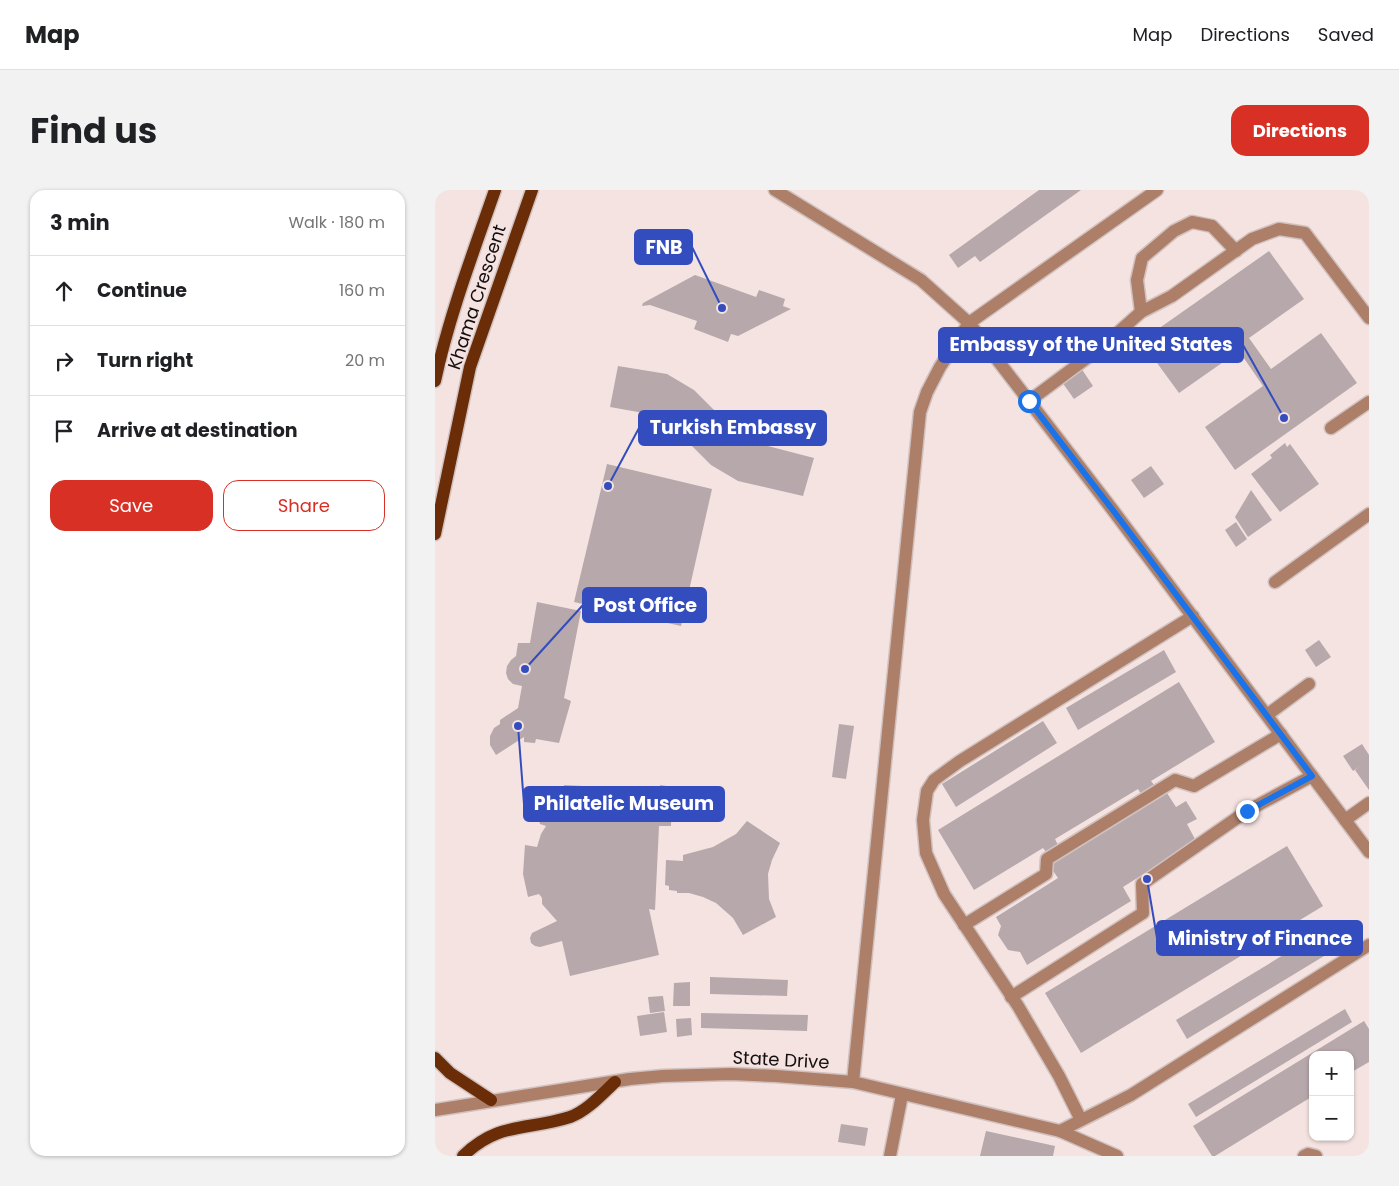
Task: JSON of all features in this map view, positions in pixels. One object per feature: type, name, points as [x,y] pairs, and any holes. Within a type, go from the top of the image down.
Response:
[{"type":"main road","name":"Khama Crescent","points":[[435,381],[465,275],[495,190]]},
{"type":"main road","name":"Khama Crescent","points":[[435,533],[470,367],[532,190]]},
{"type":"main road","points":[[435,1058],[450,1073],[491,1100]]},
{"type":"main road","points":[[463,1156],[485,1138],[506,1130],[571,1117],[583,1110],[615,1082]]},
{"type":"street","points":[[775,190],[921,280],[969,323],[1193,616],[1369,852]]},
{"type":"street","points":[[853,1082],[920,412],[927,392],[940,367],[969,323],[1157,190]]},
{"type":"street","points":[[1141,312],[1137,280],[1142,258],[1174,231],[1193,222],[1212,226],[1236,251]]},
{"type":"street","points":[[1029,401],[1103,346],[1141,312],[1172,296],[1252,239],[1279,229],[1305,233],[1369,318]]},
{"type":"street","points":[[1331,428],[1369,402]]},
{"type":"street","points":[[1275,582],[1369,514]]},
{"type":"street","points":[[1081,1120],[1059,1076],[1011,997],[944,894],[926,853],[923,834],[927,791],[934,780],[960,761],[1193,616]]},
{"type":"street","points":[[1267,715],[1309,684]]},
{"type":"street","points":[[964,925],[1045,874],[1047,859],[1175,780],[1194,786],[1281,734]]},
{"type":"street","points":[[1011,997],[1143,912],[1142,884],[1247,811],[1312,776]]},
{"type":"street","points":[[1345,820],[1369,803]]},
{"type":"street","points":[[1059,1131],[1131,1095],[1369,945]]},
{"type":"street","name":"State Drive","points":[[435,1110],[491,1100],[663,1076],[731,1074],[853,1082],[1059,1131],[1111,1155]]},
{"type":"street","points":[[890,1156],[902,1095]]},
{"type":"street","points":[[1304,1156],[1308,1154],[1316,1156]]},
{"type":"building","points":[[1039,190],[1081,190],[980,262],[975,256],[958,268],[949,255]]},
{"type":"building","points":[[1269,251],[1304,299],[1249,338],[1271,369],[1321,333],[1357,383],[1235,470],[1205,427],[1263,386],[1239,351],[1179,393],[1141,341]]},
{"type":"building","points":[[695,275],[756,297],[759,290],[785,299],[783,306],[791,309],[738,336],[731,334],[728,342],[694,329],[697,321],[650,305],[642,306],[643,303]]},
{"type":"building","points":[[618,366],[667,374],[694,390],[736,432],[756,443],[814,458],[803,496],[738,481],[711,465],[676,430],[649,414],[610,407]]},
{"type":"building","points":[[1081,368],[1093,386],[1074,399],[1062,382]]},
{"type":"building","points":[[1285,443],[1287,447],[1290,444],[1319,484],[1280,512],[1251,474],[1272,458],[1270,455]]},
{"type":"building","points":[[607,464],[712,489],[681,626],[574,602]]},
{"type":"building","points":[[1151,466],[1164,484],[1144,498],[1131,480]]},
{"type":"building","points":[[1251,490],[1272,520],[1248,537],[1235,517]]},
{"type":"building","points":[[1236,522],[1247,539],[1236,547],[1225,530]]},
{"type":"building","points":[[537,602],[581,611],[564,698],[571,701],[559,743],[536,739],[535,743],[524,742],[524,737],[496,755],[490,745],[490,736],[494,728],[500,724],[500,720],[518,708],[522,686],[513,684],[508,679],[506,673],[507,666],[516,656],[518,643],[530,643]]},
{"type":"building","points":[[1319,640],[1331,657],[1316,667],[1305,650]]},
{"type":"building","points":[[1164,650],[1176,672],[1078,730],[1066,708]]},
{"type":"building","points":[[1179,682],[1215,742],[1151,781],[1155,786],[1141,794],[1138,789],[1055,839],[1058,845],[1046,852],[1043,848],[974,890],[938,830]]},
{"type":"building","points":[[1043,721],[1057,743],[956,807],[942,784]]},
{"type":"building","points":[[839,724],[854,726],[846,779],[832,777]]},
{"type":"building","points":[[1362,744],[1369,755],[1369,790],[1355,770],[1360,766],[1353,771],[1343,756]]},
{"type":"building","points":[[564,785],[660,790],[660,785],[667,786],[666,790],[672,790],[671,826],[659,826],[655,910],[649,909],[659,955],[570,976],[562,941],[540,947],[531,943],[532,933],[557,921],[542,904],[542,898],[539,894],[528,897],[523,874],[525,845],[537,847],[546,826],[540,824],[540,817],[562,817],[562,812],[559,812],[560,795],[563,795]]},
{"type":"building","points":[[1167,793],[1176,807],[1186,801],[1197,819],[1187,824],[1196,841],[1123,887],[1131,901],[1027,965],[1020,952],[1008,950],[998,935],[1001,926],[996,917],[1058,878],[1049,865]]},
{"type":"building","points":[[747,821],[780,843],[768,874],[769,899],[776,917],[743,935],[733,918],[716,903],[689,893],[677,893],[677,891],[669,890],[669,886],[665,885],[666,860],[683,861],[683,855],[713,847],[736,834]]},
{"type":"building","points":[[1287,846],[1323,906],[1081,1053],[1045,993]]},
{"type":"building","points":[[1328,928],[1339,947],[1187,1039],[1176,1020]]},
{"type":"building","points":[[710,977],[788,980],[787,996],[710,994]]},
{"type":"building","points":[[690,982],[690,1006],[673,1006],[674,983]]},
{"type":"building","points":[[663,996],[665,1011],[650,1013],[648,997]]},
{"type":"building","points":[[1345,1009],[1352,1022],[1196,1117],[1188,1104]]},
{"type":"building","points":[[664,1012],[667,1032],[640,1036],[637,1016]]},
{"type":"building","points":[[701,1013],[808,1015],[807,1031],[701,1028]]},
{"type":"building","points":[[691,1018],[692,1035],[677,1037],[676,1019]]},
{"type":"building","points":[[1364,1021],[1369,1029],[1369,1062],[1354,1071],[1354,1051],[1315,1051]]},
{"type":"building","points":[[1309,1055],[1309,1098],[1215,1156],[1212,1156],[1193,1126]]},
{"type":"building","points":[[841,1124],[868,1128],[865,1146],[838,1142]]},
{"type":"building","points":[[986,1131],[1055,1146],[1053,1156],[980,1156]]},
{"type":"place","name":"FNB","points":[[722,308]]},
{"type":"place","name":"Embassy of the United States","points":[[1284,418]]},
{"type":"place","name":"Turkish Embassy","points":[[608,486]]},
{"type":"place","name":"Post Office","points":[[525,669]]},
{"type":"place","name":"Philatelic Museum","points":[[518,726]]},
{"type":"place","name":"Ministry of Finance","points":[[1147,879]]},
{"type":"route","points":[[1029,401],[1312,776],[1247,811]]}]
